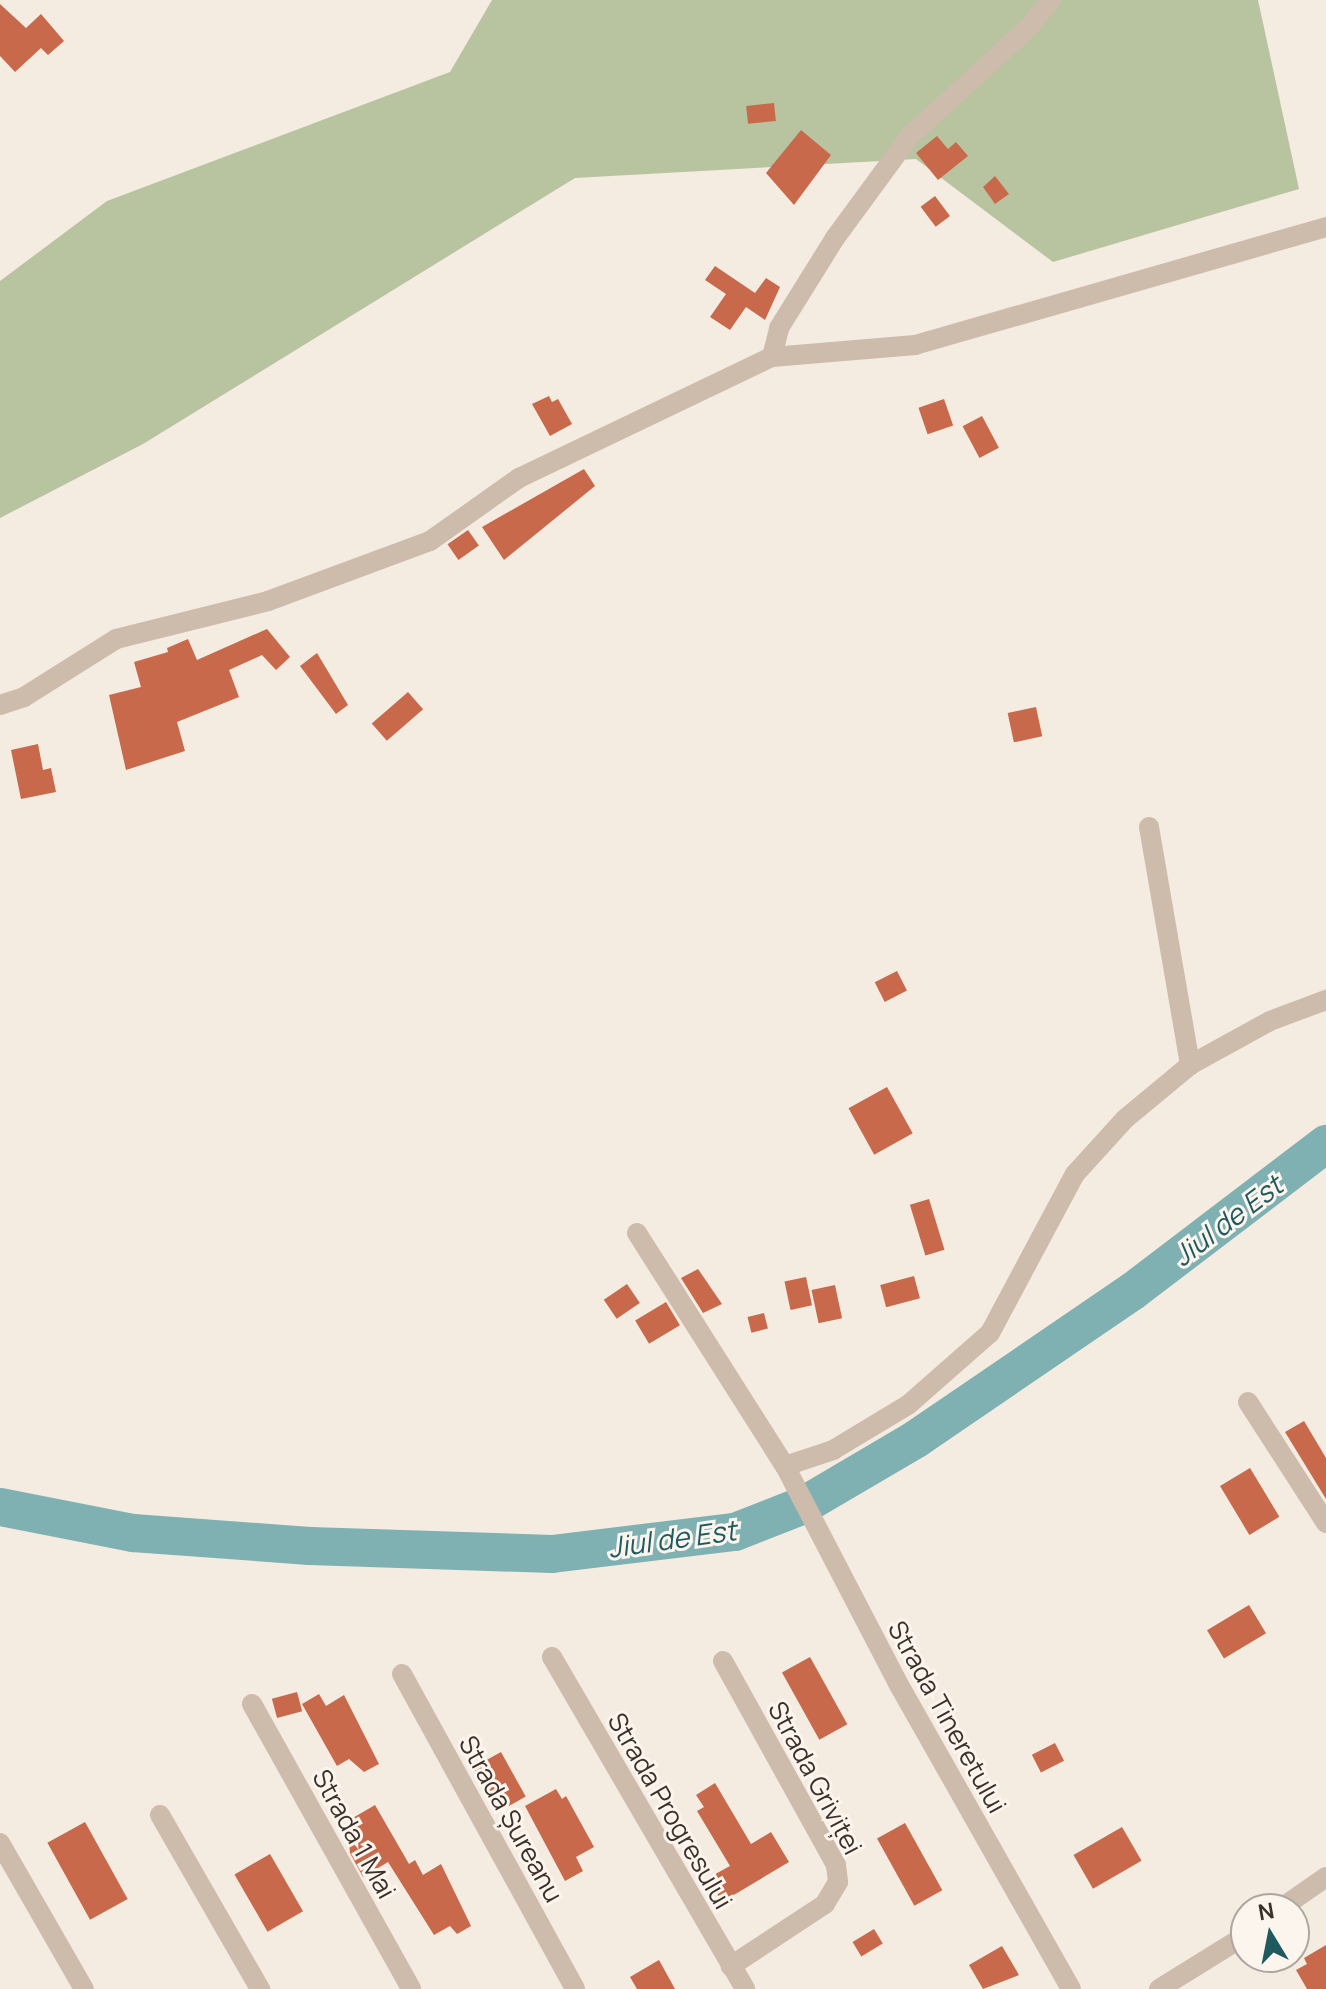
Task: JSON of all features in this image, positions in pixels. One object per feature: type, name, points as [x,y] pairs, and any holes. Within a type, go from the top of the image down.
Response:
[{"type":"street","points":[[772,357],[779,328],[835,238],[910,136],[1029,27],[1051,0]]},
{"type":"street","points":[[0,705],[24,697],[116,639],[268,601],[430,541],[519,478],[772,357],[915,345],[1326,227]]},
{"type":"street","points":[[1149,827],[1190,1065]]},
{"type":"street","points":[[788,1473],[873,1426],[944,1378],[969,1353],[1006,1307],[1075,1174],[1125,1119],[1190,1065],[1270,1021],[1326,1000]]},
{"type":"street","name":"Strada Tineretului","points":[[637,1233],[788,1473],[1071,1989]]},
{"type":"street","points":[[1248,1402],[1326,1523]]},
{"type":"street","name":"Strada Progresului","points":[[552,1657],[745,1989]]},
{"type":"street","name":"Strada Griviței","points":[[723,1661],[836,1865],[838,1882],[825,1904],[731,1966]]},
{"type":"street","name":"Strada Șureanu","points":[[402,1674],[575,1989]]},
{"type":"street","name":"Strada 1 Mai","points":[[252,1704],[411,1989]]},
{"type":"street","points":[[160,1815],[260,1989]]},
{"type":"street","points":[[0,1843],[84,1989]]},
{"type":"street","points":[[1303,1893],[1326,1877]]},
{"type":"street","points":[[1159,1989],[1230,1945]]},
{"type":"green space","points":[[492,0],[1258,0],[1299,189],[1053,262],[916,159],[575,178],[143,444],[0,518],[0,281],[107,201],[450,72]]},
{"type":"building","points":[[0,4],[26,28],[41,14],[64,41],[48,55],[41,48],[15,72],[0,56]]},
{"type":"building","points":[[774,103],[776,121],[748,124],[746,106]]},
{"type":"building","points":[[801,130],[831,155],[794,205],[766,173]]},
{"type":"building","points":[[937,136],[948,149],[956,142],[968,156],[938,180],[916,153]]},
{"type":"building","points":[[995,176],[1009,194],[995,204],[983,187]]},
{"type":"building","points":[[935,196],[950,216],[936,227],[921,207]]},
{"type":"building","points":[[715,266],[755,293],[766,278],[780,287],[765,320],[746,307],[730,330],[710,317],[726,294],[705,280]]},
{"type":"building","points":[[549,396],[552,402],[558,399],[572,424],[550,436],[532,404]]},
{"type":"building","points":[[944,399],[953,425],[928,434],[918,408]]},
{"type":"building","points":[[982,416],[999,448],[979,458],[963,426]]},
{"type":"building","points":[[584,469],[595,486],[504,560],[482,527]]},
{"type":"building","points":[[468,530],[479,546],[458,560],[448,544]]},
{"type":"building","points":[[267,629],[290,657],[276,670],[262,655],[229,670],[239,697],[177,722],[185,751],[126,770],[109,695],[141,687],[134,662],[168,652],[167,648],[188,639],[197,660]]},
{"type":"building","points":[[317,653],[348,705],[336,714],[300,666]]},
{"type":"building","points":[[408,692],[423,709],[387,741],[372,723]]},
{"type":"building","points":[[1036,707],[1042,736],[1014,742],[1008,713]]},
{"type":"building","points":[[38,744],[43,770],[51,768],[56,792],[21,799],[11,750]]},
{"type":"building","points":[[897,971],[907,991],[885,1002],[875,982]]},
{"type":"building","points":[[887,1087],[913,1133],[874,1155],[849,1108]]},
{"type":"building","points":[[929,1199],[944,1250],[925,1256],[910,1205]]},
{"type":"building","points":[[698,1269],[722,1304],[703,1313],[681,1278]]},
{"type":"building","points":[[914,1276],[920,1298],[886,1307],[880,1285]]},
{"type":"building","points":[[806,1277],[812,1305],[791,1310],[784,1282]]},
{"type":"building","points":[[627,1284],[640,1303],[617,1319],[604,1300]]},
{"type":"building","points":[[835,1285],[842,1318],[819,1323],[812,1290]]},
{"type":"building","points":[[666,1302],[680,1325],[649,1344],[635,1321]]},
{"type":"building","points":[[764,1313],[768,1329],[751,1333],[748,1317]]},
{"type":"building","points":[[1304,1421],[1326,1458],[1326,1499],[1285,1432]]},
{"type":"building","points":[[1250,1468],[1279,1517],[1249,1535],[1220,1486]]},
{"type":"building","points":[[1249,1605],[1266,1633],[1224,1659],[1207,1630]]},
{"type":"building","points":[[810,1657],[847,1724],[819,1740],[782,1673]]},
{"type":"building","points":[[297,1692],[302,1711],[277,1718],[272,1699]]},
{"type":"building","points":[[319,1694],[326,1706],[344,1695],[379,1764],[364,1772],[349,1759],[337,1766],[302,1704]]},
{"type":"building","points":[[1055,1743],[1064,1761],[1041,1773],[1032,1755]]},
{"type":"building","points":[[501,1752],[526,1797],[498,1812],[473,1768]]},
{"type":"building","points":[[715,1783],[751,1844],[771,1832],[789,1862],[722,1902],[708,1878],[730,1866],[697,1811],[704,1807],[696,1795]]},
{"type":"building","points":[[556,1789],[562,1799],[566,1796],[594,1847],[576,1857],[583,1871],[565,1881],[525,1806]]},
{"type":"building","points":[[375,1805],[409,1864],[415,1860],[423,1875],[441,1864],[471,1926],[457,1934],[450,1926],[434,1935],[388,1862],[363,1877],[350,1853],[349,1842],[360,1835],[351,1819]]},
{"type":"building","points":[[85,1822],[128,1899],[90,1920],[47,1843]]},
{"type":"building","points":[[905,1823],[942,1890],[914,1906],[877,1839]]},
{"type":"building","points":[[1122,1827],[1142,1861],[1093,1889],[1074,1855]]},
{"type":"building","points":[[270,1854],[303,1911],[267,1932],[234,1874]]},
{"type":"building","points":[[874,1929],[883,1944],[861,1956],[853,1942]]},
{"type":"building","points":[[1326,1945],[1326,1989],[1307,1989],[1298,1973],[1310,1973],[1310,1954]]},
{"type":"building","points":[[1002,1946],[1019,1975],[983,1989],[969,1965]]},
{"type":"building","points":[[659,1960],[675,1989],[637,1989],[630,1977]]},
{"type":"waterway","name":"Jiul de Est","points":[[0,1507],[133,1533],[310,1546],[552,1554],[735,1532],[804,1505],[916,1439],[1133,1291],[1326,1144]]}]
